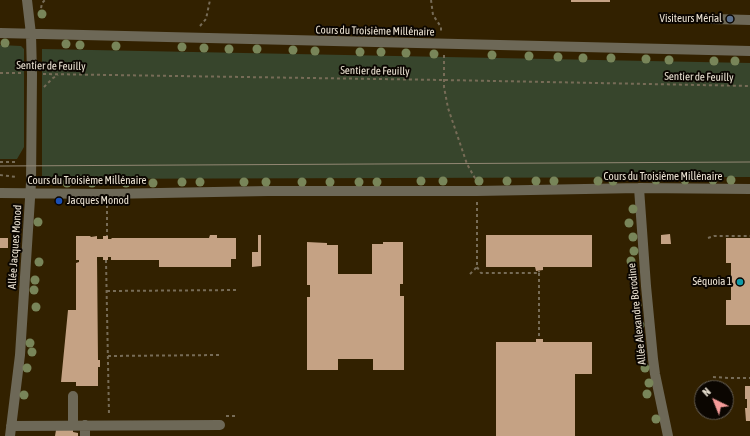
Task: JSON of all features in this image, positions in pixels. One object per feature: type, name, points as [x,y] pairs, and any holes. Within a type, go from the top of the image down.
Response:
[{"type":"street","name":"Allée Jacques Monod","points":[[10,431],[20,355],[32,153],[31,34],[27,0]]},
{"type":"street","points":[[713,19],[750,20]]},
{"type":"street","name":"Cours du Troisième Millénaire","points":[[0,33],[750,51]]},
{"type":"street","name":"Cours du Troisième Millénaire","points":[[0,193],[106,194],[639,188],[750,189]]},
{"type":"street","name":"Allée Alexandre Borodine","points":[[639,188],[653,359],[668,436]]},
{"type":"street","points":[[73,396],[73,425]]},
{"type":"street","points":[[10,431],[73,425],[220,425]]},
{"type":"street","points":[[84,425],[85,436]]},
{"type":"path","points":[[40,16],[42,3],[45,0]]},
{"type":"path","points":[[197,30],[206,19],[210,0]]},
{"type":"path","name":"Sentier de Feuilly","points":[[0,73],[750,86]]},
{"type":"path","points":[[43,88],[45,84],[59,74]]},
{"type":"path","points":[[444,80],[448,108],[467,164],[476,181],[477,267],[481,273],[539,272],[539,339]]},
{"type":"path","points":[[0,162],[17,162]]},
{"type":"path","points":[[0,175],[16,177]]},
{"type":"path","points":[[107,211],[107,236]]},
{"type":"path","points":[[708,238],[714,236],[750,236]]},
{"type":"path","points":[[106,260],[109,425]]},
{"type":"path","points":[[470,274],[477,267]]},
{"type":"path","points":[[107,291],[238,290]]},
{"type":"path","points":[[108,356],[219,355]]},
{"type":"path","points":[[713,377],[750,378]]},
{"type":"shaded area","points":[[0,0],[750,0],[750,436],[0,436]]},
{"type":"green space","points":[[0,45],[21,46],[24,49],[24,147],[17,159],[0,159]]},
{"type":"green space","points":[[42,49],[750,63],[750,177],[42,179]]},
{"type":"building","points":[[571,0],[610,0],[610,2],[571,2]]},
{"type":"building","points":[[670,234],[671,244],[661,244],[661,235]]},
{"type":"building","points":[[210,235],[217,235],[217,238],[236,238],[236,259],[231,259],[231,267],[159,267],[159,260],[111,260],[111,257],[108,257],[108,260],[103,260],[103,257],[97,257],[98,360],[100,360],[100,367],[98,367],[98,386],[76,386],[76,382],[61,382],[68,310],[76,310],[76,263],[79,262],[79,260],[76,260],[76,236],[97,236],[97,239],[103,239],[103,236],[108,236],[108,239],[111,239],[209,238]]},
{"type":"building","points":[[258,235],[261,235],[261,266],[252,267],[252,252],[258,252]]},
{"type":"building","points":[[486,235],[592,235],[592,267],[543,267],[543,270],[536,271],[535,267],[486,267]]},
{"type":"building","points":[[0,238],[8,238],[8,248],[0,248]]},
{"type":"building","name":"Séquoia 1","points":[[726,238],[750,238],[750,325],[726,325],[726,300],[731,300],[731,263],[726,263]]},
{"type":"building","points":[[307,242],[338,245],[338,274],[372,274],[372,244],[383,244],[383,242],[403,242],[403,284],[400,284],[400,296],[404,296],[404,370],[373,370],[373,359],[338,359],[338,370],[307,370],[307,297],[310,297],[310,285],[307,285]]},
{"type":"building","points":[[536,339],[543,339],[543,342],[592,342],[592,374],[575,374],[575,436],[496,436],[496,342],[536,342]]},
{"type":"building","points":[[745,386],[750,386],[750,421],[746,421],[745,408],[747,408],[747,399],[745,399]]},
{"type":"building","points":[[56,430],[73,430],[73,432],[78,433],[78,436],[55,436]]},
{"type":"tram line","points":[[0,166],[750,162]]},
{"type":"place","name":"Visiteurs Mérial","points":[[730,19]]},
{"type":"place","name":"Jacques Monod","points":[[59,201]]},
{"type":"place","name":"Séquoia 1","points":[[740,282]]}]
